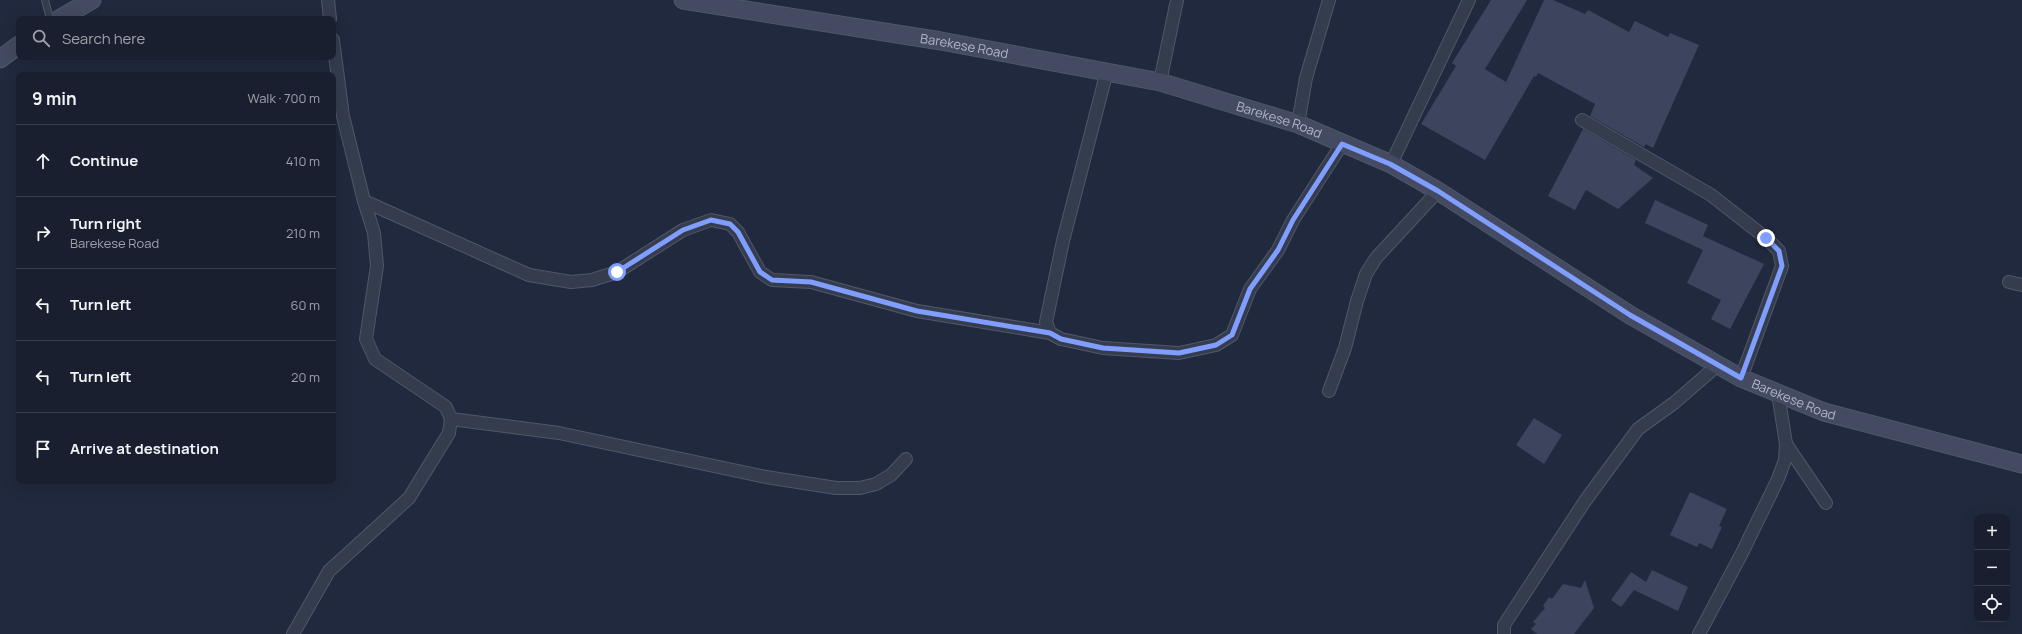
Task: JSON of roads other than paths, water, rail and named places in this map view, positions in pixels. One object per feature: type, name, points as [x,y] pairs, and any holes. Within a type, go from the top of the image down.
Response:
[{"type":"main road","points":[[64,16],[92,0]]},
{"type":"main road","name":"Barekese Road","points":[[683,0],[706,2],[941,41],[1107,71],[1160,82],[1298,124],[1390,164],[1438,191],[1630,315],[1719,364],[1741,378],[1824,412],[2022,464]]},
{"type":"main road","points":[[0,59],[16,48]]},
{"type":"street","points":[[328,0],[330,16]]},
{"type":"street","points":[[1160,82],[1177,0]]},
{"type":"street","points":[[1298,124],[1306,78],[1329,0]]},
{"type":"street","points":[[1390,164],[1469,0]]},
{"type":"street","points":[[293,634],[329,571],[409,498],[449,433],[451,419],[446,407],[375,359],[366,339],[377,266],[374,233],[364,201],[343,116],[336,60]]},
{"type":"street","points":[[1050,333],[1046,322],[1063,241],[1107,71]]},
{"type":"street","points":[[1582,120],[1711,195],[1766,238],[1779,251],[1782,266],[1741,378]]},
{"type":"street","points":[[364,201],[529,275],[571,282],[592,280],[617,272],[683,230],[711,220],[730,224],[738,232],[760,272],[772,280],[811,282],[917,311],[1050,333],[1061,339],[1103,348],[1179,353],[1216,345],[1232,335],[1250,289],[1278,250],[1293,220],[1342,144]]},
{"type":"street","points":[[1329,391],[1346,348],[1357,301],[1366,274],[1376,258],[1438,191]]},
{"type":"street","points":[[2008,282],[2022,285]]},
{"type":"street","points":[[1504,634],[1504,625],[1585,501],[1638,429],[1674,403],[1719,364]]},
{"type":"street","points":[[1699,634],[1742,552],[1778,479],[1785,460],[1786,444],[1778,393]]},
{"type":"street","points":[[451,419],[558,433],[766,477],[836,488],[860,488],[876,484],[891,475],[906,459]]},
{"type":"street","points":[[1786,444],[1826,503]]},
{"type":"lane","points":[[45,0],[49,16]]}]
